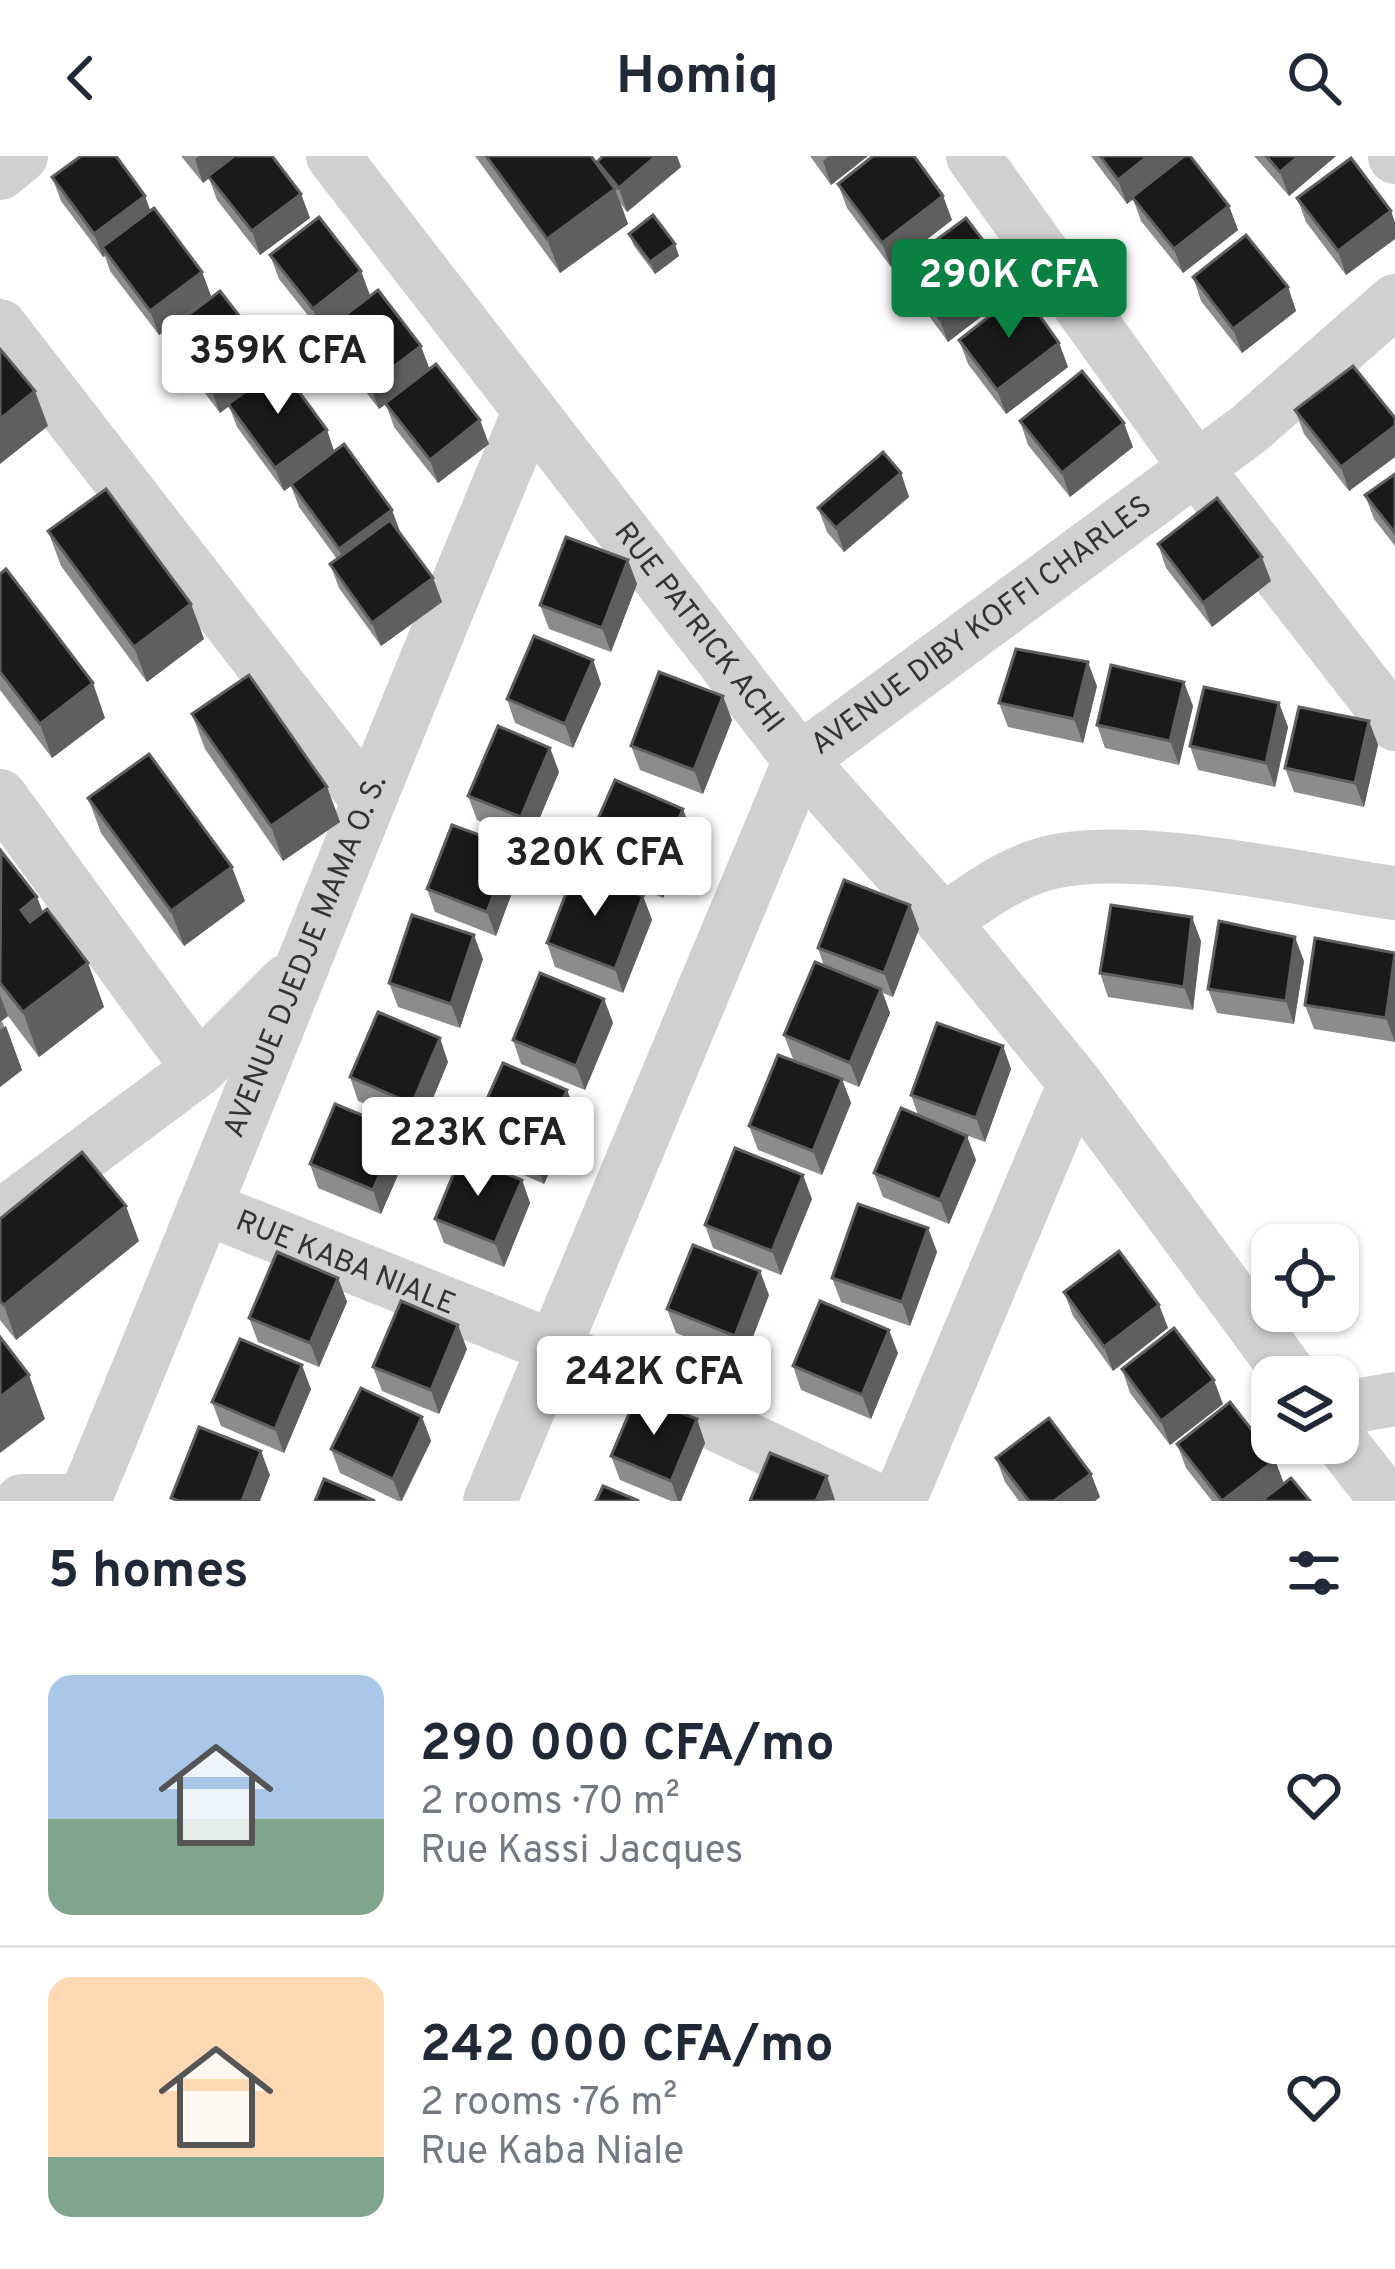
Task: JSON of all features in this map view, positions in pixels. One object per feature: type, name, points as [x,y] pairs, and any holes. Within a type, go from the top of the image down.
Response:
[{"type":"street","points":[[0,173],[21,156]]},
{"type":"street","name":"RUE PATRICK ACHI","points":[[333,156],[528,415],[800,760],[943,921],[1075,1083],[1276,1356]]},
{"type":"street","points":[[973,156],[1196,468],[1395,724]]},
{"type":"street","name":"AVENUE DIBY KOFFI CHARLES","points":[[490,1501],[800,760],[1249,429],[1395,301]]},
{"type":"street","points":[[0,326],[366,798]]},
{"type":"street","name":"AVENUE DJEDJE MAMA O. S.","points":[[83,1501],[305,963],[366,798],[528,415]]},
{"type":"street","points":[[0,796],[20,863],[199,1069]]},
{"type":"street","points":[[943,921],[1003,880],[1045,864],[1107,853],[1395,893]]},
{"type":"street","points":[[0,1217],[199,1069],[305,963]]},
{"type":"street","points":[[898,1501],[1075,1083]]},
{"type":"street","name":"RUE KABA NIALE","points":[[206,1208],[554,1347],[878,1501]]},
{"type":"street","points":[[1359,1405],[1395,1399]]},
{"type":"street","points":[[1358,1464],[1387,1501]]},
{"type":"street","points":[[22,1501],[62,1501]]},
{"type":"building","points":[[81,156],[116,156],[145,196],[94,234],[52,177]]},
{"type":"building","points":[[234,156],[272,156],[301,194],[252,231],[208,176]]},
{"type":"building","points":[[486,156],[591,156],[615,189],[547,239]]},
{"type":"building","points":[[603,156],[656,156],[619,188],[597,162]]},
{"type":"building","points":[[873,156],[914,156],[943,196],[882,243],[838,184]]},
{"type":"building","points":[[1100,156],[1148,156],[1118,180]]},
{"type":"building","points":[[1190,156],[1229,206],[1174,249],[1132,197]]},
{"type":"building","points":[[1266,156],[1299,156],[1280,172]]},
{"type":"building","points":[[1351,158],[1391,211],[1338,251],[1297,198]]},
{"type":"building","points":[[154,208],[202,272],[150,311],[102,247]]},
{"type":"building","points":[[653,215],[675,244],[650,262],[629,234]]},
{"type":"building","points":[[319,217],[361,271],[313,309],[270,255]]},
{"type":"building","points":[[966,218],[1004,268],[939,318],[901,266]]},
{"type":"building","points":[[1246,235],[1288,287],[1233,329],[1193,277]]},
{"type":"building","points":[[378,290],[421,346],[370,385],[327,329]]},
{"type":"building","points":[[220,291],[265,349],[211,389],[167,331]]},
{"type":"building","points":[[1022,291],[1059,343],[997,390],[959,340]]},
{"type":"building","points":[[0,349],[35,391],[0,419]]},
{"type":"building","points":[[436,364],[480,420],[430,460],[385,403]]},
{"type":"building","points":[[280,366],[327,430],[275,468],[228,404]]},
{"type":"building","points":[[1353,366],[1395,418],[1395,426],[1341,467],[1295,410]]},
{"type":"building","points":[[1082,371],[1124,423],[1062,473],[1020,421]]},
{"type":"building","points":[[344,444],[392,510],[339,549],[291,484]]},
{"type":"building","points":[[883,452],[901,473],[836,528],[818,508]]},
{"type":"building","points":[[1395,474],[1395,533],[1365,495]]},
{"type":"building","points":[[106,489],[191,604],[134,647],[48,531]]},
{"type":"building","points":[[1217,498],[1262,557],[1203,603],[1158,544]]},
{"type":"building","points":[[390,520],[433,578],[372,623],[330,564]]},
{"type":"building","points":[[566,537],[628,560],[602,628],[540,605]]},
{"type":"building","points":[[6,569],[93,683],[40,724],[0,672],[0,574]]},
{"type":"building","points":[[534,636],[593,660],[565,724],[507,699]]},
{"type":"building","points":[[1016,649],[1088,662],[1074,719],[999,703]]},
{"type":"building","points":[[1111,665],[1184,682],[1170,741],[1097,725]]},
{"type":"building","points":[[659,672],[723,696],[694,770],[631,746]]},
{"type":"building","points":[[249,675],[327,787],[271,826],[192,714]]},
{"type":"building","points":[[1204,687],[1279,703],[1266,763],[1190,746]]},
{"type":"building","points":[[1299,707],[1369,721],[1355,783],[1285,768]]},
{"type":"building","points":[[498,726],[550,748],[521,817],[468,796]]},
{"type":"building","points":[[149,754],[232,867],[171,911],[88,798]]},
{"type":"building","points":[[615,780],[683,809],[654,874],[587,844]]},
{"type":"building","points":[[452,825],[512,847],[487,912],[427,889]]},
{"type":"building","points":[[1,851],[37,897],[21,910],[30,922],[47,909],[88,963],[23,1012],[0,983]]},
{"type":"building","points":[[575,870],[643,896],[615,969],[547,943]]},
{"type":"building","points":[[844,880],[910,905],[884,973],[818,948]]},
{"type":"building","points":[[1111,905],[1192,917],[1184,987],[1100,973]]},
{"type":"building","points":[[412,915],[474,935],[451,1004],[389,983]]},
{"type":"building","points":[[1219,921],[1295,937],[1286,1001],[1208,989]]},
{"type":"building","points":[[1315,938],[1395,953],[1386,1018],[1305,1005]]},
{"type":"building","points":[[815,962],[881,989],[850,1063],[784,1035]]},
{"type":"building","points":[[540,973],[604,999],[576,1066],[513,1040]]},
{"type":"building","points":[[378,1012],[440,1038],[412,1104],[350,1077]]},
{"type":"building","points":[[937,1023],[1003,1046],[976,1118],[911,1095]]},
{"type":"building","points":[[778,1055],[842,1079],[813,1151],[749,1126]]},
{"type":"building","points":[[503,1063],[567,1090],[535,1160],[472,1133]]},
{"type":"building","points":[[335,1104],[398,1130],[373,1190],[310,1164]]},
{"type":"building","points":[[901,1108],[967,1136],[940,1200],[874,1173]]},
{"type":"building","points":[[735,1148],[803,1175],[772,1251],[705,1225]]},
{"type":"building","points":[[82,1152],[126,1206],[4,1305],[0,1301],[0,1219]]},
{"type":"building","points":[[461,1156],[522,1180],[495,1243],[435,1219]]},
{"type":"building","points":[[858,1204],[928,1228],[902,1302],[832,1278]]},
{"type":"building","points":[[693,1245],[760,1271],[735,1336],[667,1309]]},
{"type":"building","points":[[1119,1251],[1159,1305],[1104,1347],[1064,1292]]},
{"type":"building","points":[[277,1252],[338,1278],[310,1343],[249,1318]]},
{"type":"building","points":[[401,1301],[458,1325],[431,1390],[373,1367]]},
{"type":"building","points":[[820,1301],[889,1330],[862,1395],[793,1366]]},
{"type":"building","points":[[1174,1328],[1214,1380],[1161,1421],[1122,1369]]},
{"type":"building","points":[[0,1337],[29,1375],[0,1397]]},
{"type":"building","points":[[240,1339],[302,1365],[275,1429],[212,1402]]},
{"type":"building","points":[[361,1388],[422,1417],[393,1479],[331,1449]]},
{"type":"building","points":[[637,1395],[697,1419],[671,1481],[611,1456]]},
{"type":"building","points":[[1230,1402],[1251,1429],[1251,1464],[1270,1464],[1222,1501],[1177,1444]]},
{"type":"building","points":[[1049,1418],[1091,1474],[1054,1501],[1029,1501],[996,1458]]},
{"type":"building","points":[[199,1427],[261,1451],[242,1501],[171,1498]]},
{"type":"building","points":[[770,1453],[827,1476],[816,1501],[750,1501]]},
{"type":"building","points":[[1291,1478],[1310,1501],[1261,1501]]},
{"type":"building","points":[[324,1479],[375,1501],[315,1501]]},
{"type":"building","points":[[603,1486],[639,1501],[596,1501]]}]
